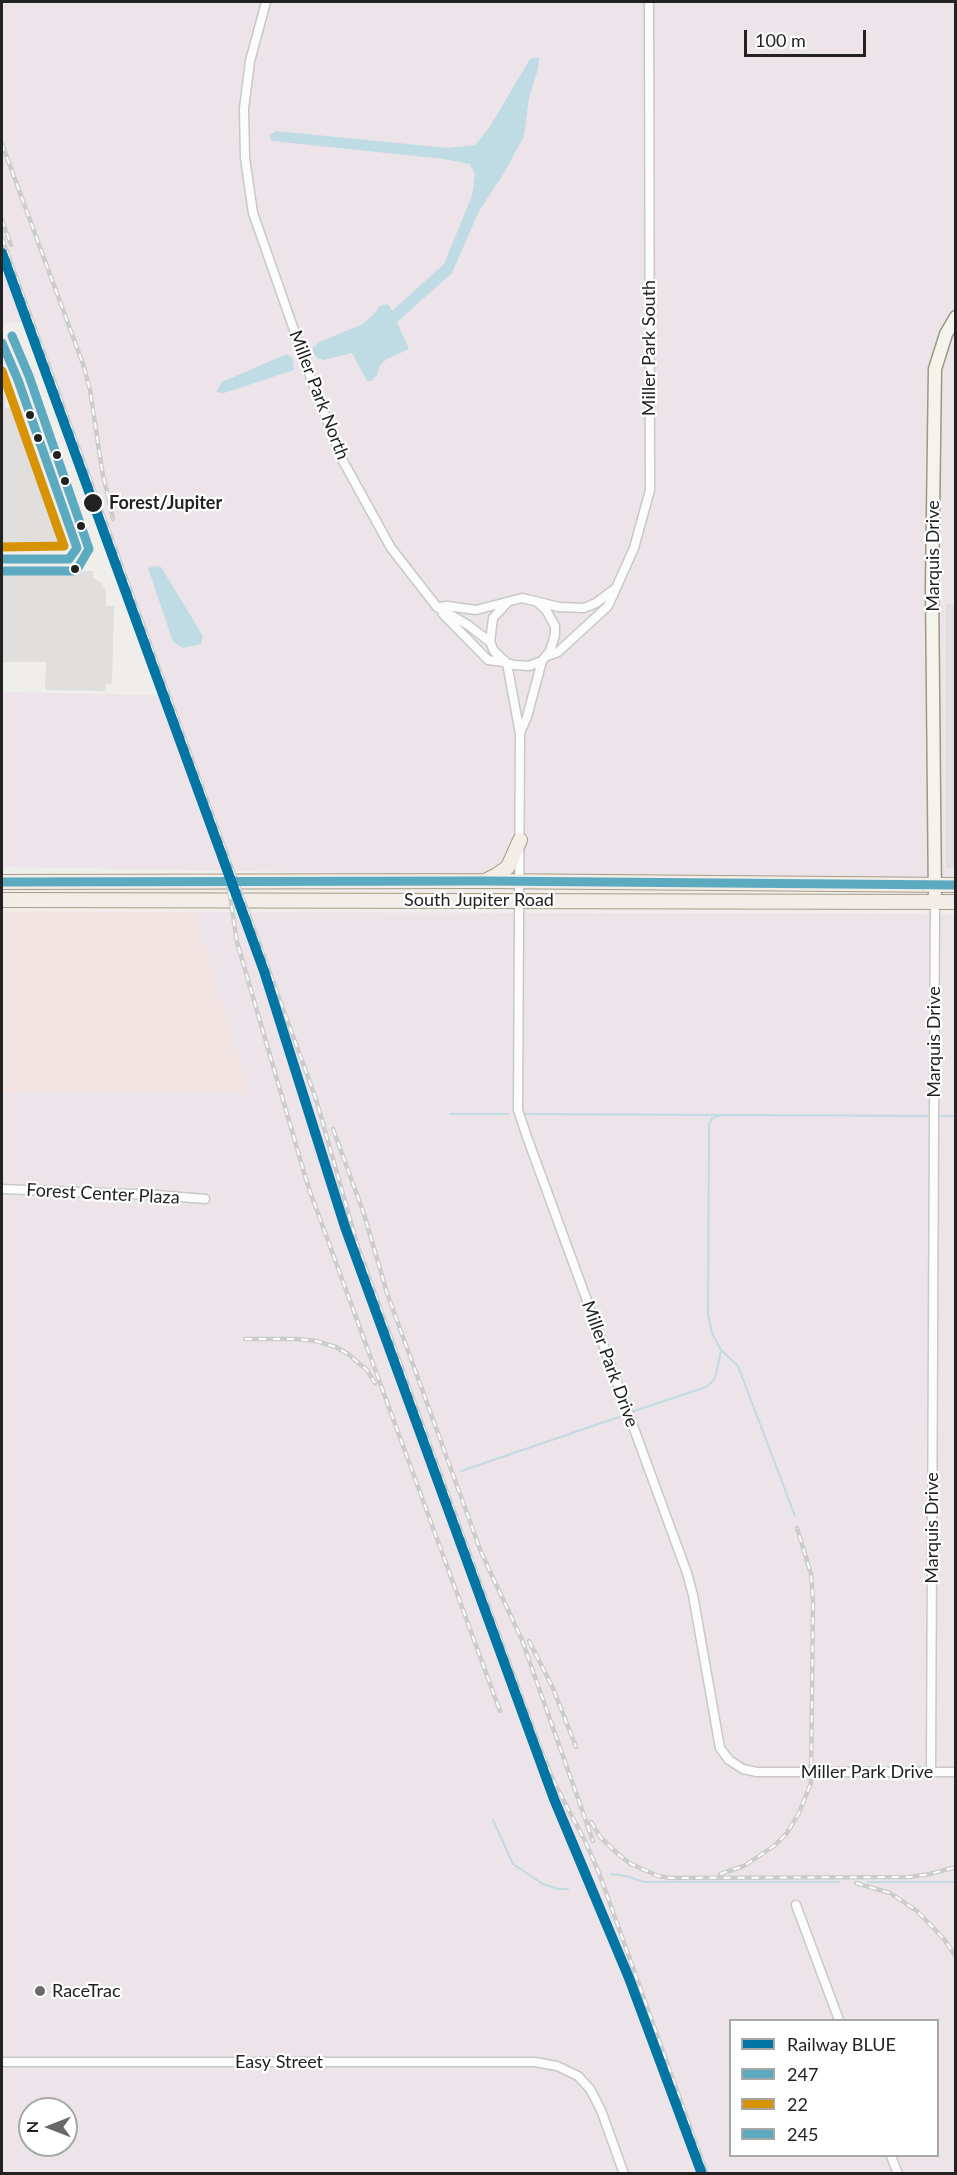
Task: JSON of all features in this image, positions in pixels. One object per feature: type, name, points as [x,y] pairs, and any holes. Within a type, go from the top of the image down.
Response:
[{"type":"main road","points":[[485,881],[508,867],[520,840]]},
{"type":"main road","points":[[110,881],[111,899]]},
{"type":"main road","name":"South Jupiter Road","points":[[2,882],[485,881],[956,885]]},
{"type":"main road","points":[[354,882],[354,900]]},
{"type":"main road","points":[[726,901],[727,883]]},
{"type":"main road","name":"South Jupiter Road","points":[[2,900],[956,902]]},
{"type":"street","name":"Miller Park North","points":[[266,2],[250,61],[244,108],[245,158],[253,213],[314,387],[343,461],[391,548],[437,607],[468,625],[490,642],[494,651],[507,663],[520,734]]},
{"type":"street","name":"Miller Park South","points":[[544,659],[558,652],[608,606],[634,548],[650,490],[649,2]]},
{"type":"street","name":"Marquis Drive","points":[[931,1772],[935,902],[932,574],[935,369],[946,334],[956,317]]},
{"type":"street","points":[[437,607],[476,610],[522,598],[559,607],[584,608],[618,588]]},
{"type":"street","points":[[520,734],[544,659],[554,644],[555,626],[546,610],[536,601]]},
{"type":"street","points":[[490,642],[493,618],[508,602]]},
{"type":"street","points":[[437,607],[488,660],[521,666],[544,659]]},
{"type":"street","name":"Miller Park Drive","points":[[520,734],[518,1110],[687,1573],[693,1595],[720,1748],[729,1760],[743,1769],[757,1772],[956,1772]]},
{"type":"street","name":"Forest Center Plaza","points":[[2,1189],[205,1199]]},
{"type":"street","points":[[796,1905],[839,2019]]},
{"type":"street","name":"Easy Street","points":[[2,2062],[535,2062],[556,2066],[578,2076],[590,2090],[601,2109],[624,2174]]},
{"type":"street","points":[[891,2157],[897,2174]]},
{"type":"shaded area","points":[[2,2],[955,2],[955,878],[480,875],[2,867],[2,692],[166,695],[31,322],[2,323]]},
{"type":"shaded area","points":[[2,369],[5,369],[5,408],[20,408],[20,437],[26,440],[67,544],[58,548],[2,548]]},
{"type":"shaded area","points":[[2,570],[93,571],[93,578],[102,583],[106,592],[106,606],[114,606],[112,684],[106,684],[105,691],[45,690],[46,662],[2,662]]},
{"type":"shaded area","points":[[946,604],[956,604],[955,868],[946,868]]},
{"type":"shaded area","points":[[2,911],[195,912],[250,1094],[2,1093]]},
{"type":"shaded area","points":[[195,912],[955,914],[955,2173],[2,2174],[2,1093],[250,1094]]},
{"type":"water","points":[[539,57],[538,69],[529,98],[524,136],[504,173],[479,211],[452,273],[397,322],[409,349],[387,359],[380,365],[372,381],[367,381],[352,353],[323,360],[317,358],[313,353],[313,347],[363,324],[379,306],[388,304],[392,311],[444,264],[472,196],[475,174],[470,164],[444,159],[272,141],[269,136],[276,131],[448,148],[475,145],[489,128],[530,59]]},
{"type":"water","points":[[287,354],[293,359],[294,370],[224,393],[216,392],[222,382]]},
{"type":"water","points":[[161,567],[203,636],[201,644],[183,648],[173,642],[148,568]]},
{"type":"waterway","points":[[450,1114],[508,1114]]},
{"type":"waterway","points":[[526,1114],[927,1116]]},
{"type":"waterway","points":[[634,1411],[706,1387],[714,1380],[721,1350],[712,1333],[708,1314],[709,1125],[712,1118],[720,1116]]},
{"type":"waterway","points":[[941,1116],[956,1116]]},
{"type":"waterway","points":[[721,1350],[738,1366],[795,1516]]},
{"type":"waterway","points":[[461,1471],[622,1416]]},
{"type":"waterway","points":[[493,1820],[513,1864],[543,1884],[568,1889]]},
{"type":"waterway","points":[[611,1874],[644,1882],[839,1882]]},
{"type":"waterway","points":[[868,1882],[956,1882]]},
{"type":"railway","points":[[2,144],[83,364],[90,390],[102,470],[113,519]]},
{"type":"railway","points":[[2,220],[11,245]]},
{"type":"railway","points":[[2,238],[316,1099],[358,1247],[541,1750],[555,1784],[599,1873],[707,2174]]},
{"type":"railway","points":[[225,864],[237,942],[308,1186],[500,1711]]},
{"type":"railway","points":[[333,1129],[364,1214],[387,1293],[481,1552],[522,1640],[593,1841]]},
{"type":"railway","points":[[245,1339],[297,1339],[316,1341],[336,1347],[367,1370],[375,1383]]},
{"type":"railway","points":[[720,1874],[744,1866],[774,1846],[787,1833],[799,1813],[811,1783],[813,1600],[811,1574],[797,1528]]},
{"type":"railway","points":[[529,1641],[553,1688],[576,1747]]},
{"type":"railway","points":[[591,1822],[601,1838],[631,1864],[658,1876],[671,1878],[909,1877],[956,1867]]},
{"type":"railway","points":[[856,1883],[890,1893],[917,1911],[944,1939],[956,1957]]},
{"type":"rail line","name":"BLUE","points":[[2,253],[264,971],[345,1227],[554,1799],[629,1978],[702,2174]]},
{"type":"transit line","name":"245","points":[[2,571],[72,571],[79,566],[89,549],[29,376],[12,336]]},
{"type":"transit line","name":"247","points":[[2,343],[18,380],[77,548],[69,559],[2,559]]},
{"type":"transit line","name":"22","points":[[2,371],[64,546],[2,547]]},
{"type":"transit line","name":"247","points":[[2,882],[485,881],[956,885]]},
{"type":"place","name":"Forest/Jupiter","points":[[93,503]]},
{"type":"place","name":"RaceTrac","points":[[40,1991]]}]
